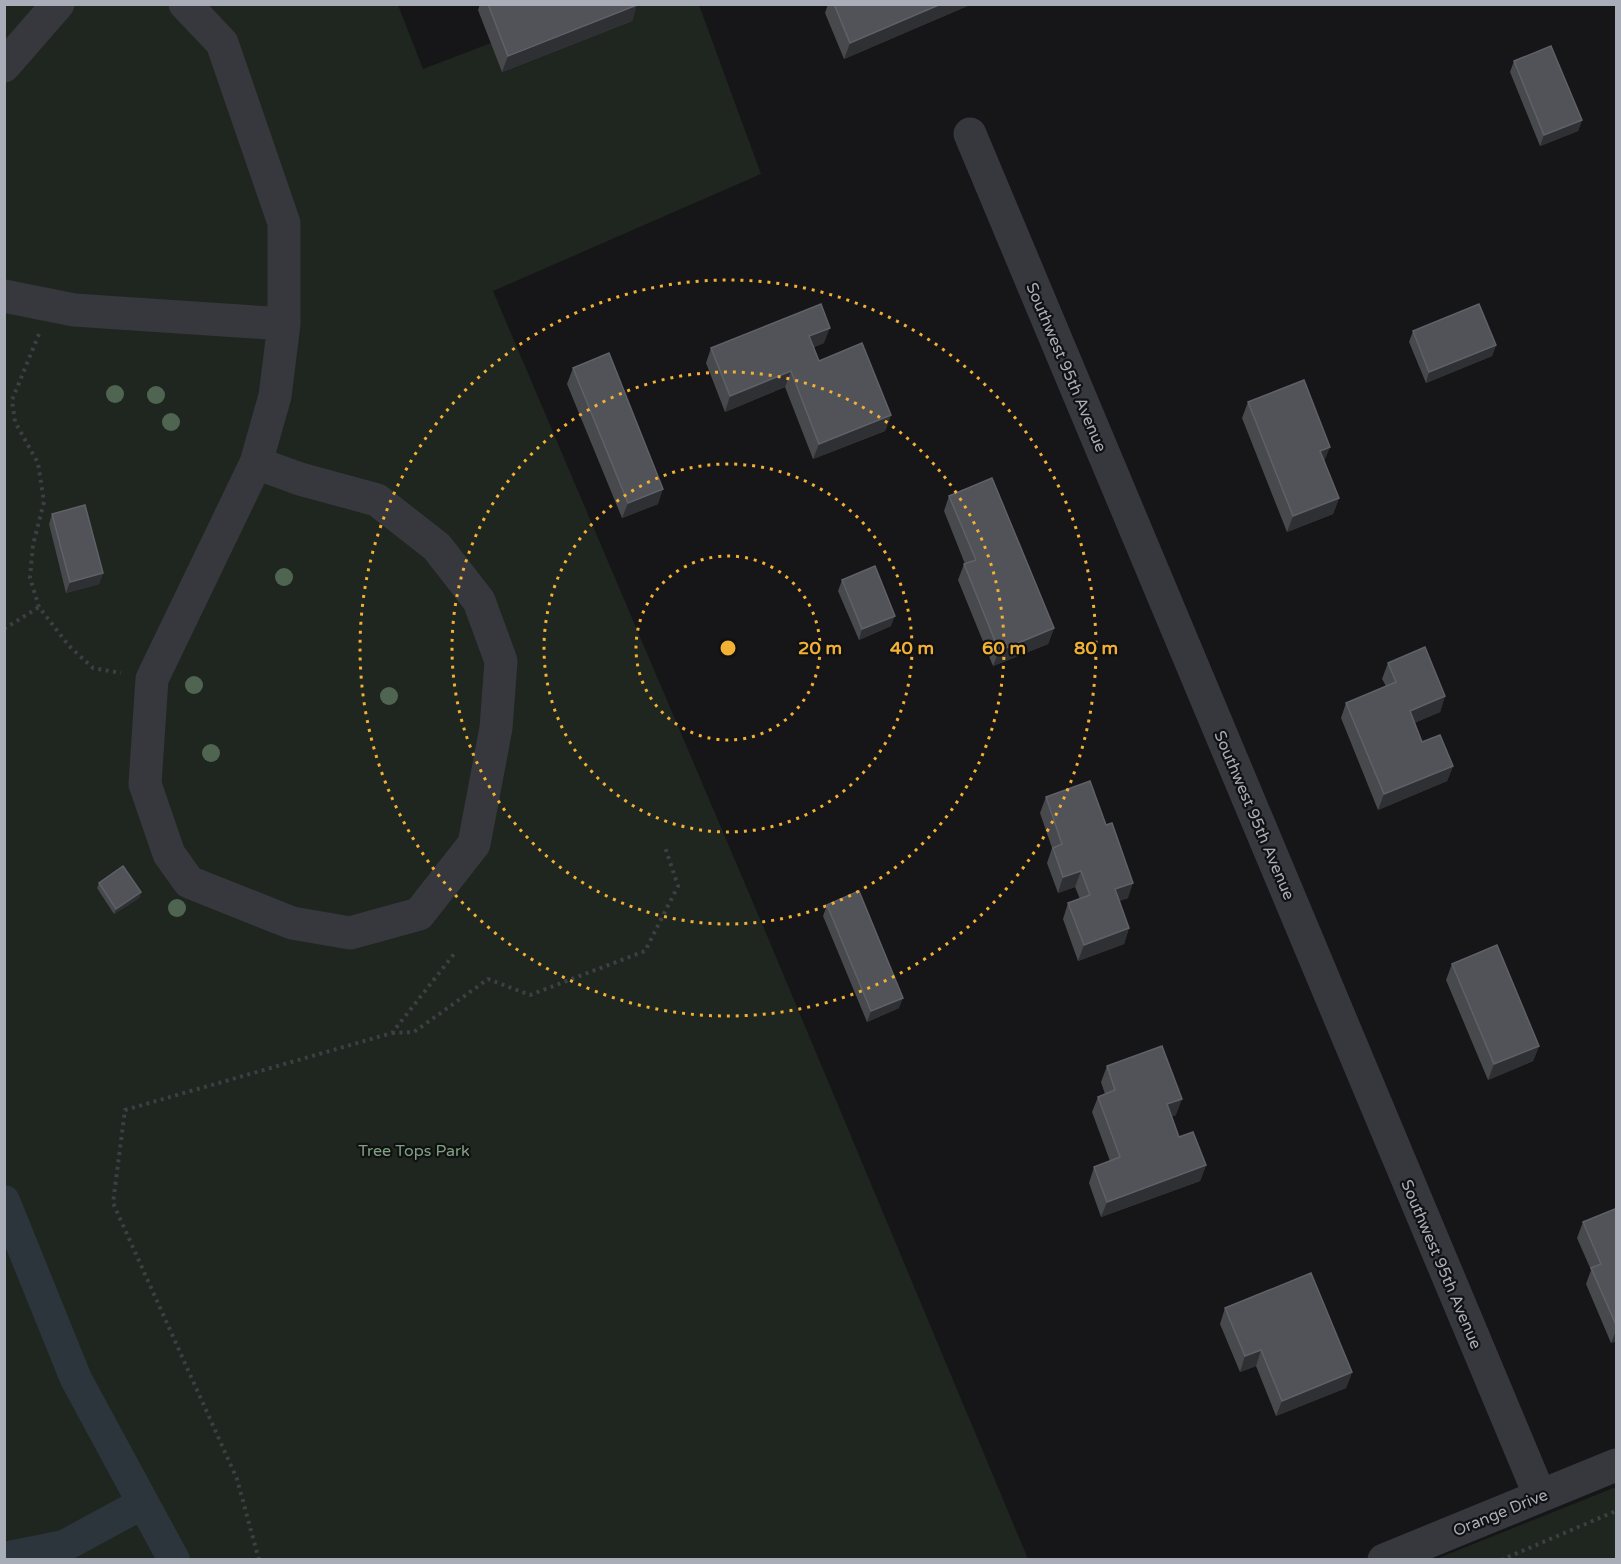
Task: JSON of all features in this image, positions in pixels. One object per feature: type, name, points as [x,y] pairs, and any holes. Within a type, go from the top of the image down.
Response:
[{"type":"street","points":[[4,66],[58,4]]},
{"type":"street","points":[[185,4],[222,43],[284,223],[284,324],[275,396],[256,463],[152,679],[146,784],[169,854],[189,882],[292,923],[350,933],[419,914],[474,844],[496,728],[501,661],[479,602],[437,547],[377,500],[256,463]]},
{"type":"street","name":"Southwest 95th Avenue","points":[[970,134],[1540,1496]]},
{"type":"street","points":[[4,296],[74,310],[284,324]]},
{"type":"street","name":"Orange Drive","points":[[1384,1560],[1617,1465]]},
{"type":"path","points":[[49,305],[12,400],[15,422],[38,464],[44,502],[33,545],[30,578],[39,607],[69,646],[93,668],[152,679]]},
{"type":"path","points":[[4,629],[39,607]]},
{"type":"path","points":[[259,1560],[237,1479],[113,1203],[125,1110],[392,1033],[414,1032],[488,979],[530,995],[645,951],[678,886],[665,848]]},
{"type":"path","points":[[392,1033],[454,954]]},
{"type":"path","points":[[1501,1560],[1617,1511]]},
{"type":"green space","name":"Tree Tops Park","points":[[5,5],[398,5],[423,69],[591,5],[699,5],[761,174],[493,291],[771,945],[1028,1559],[5,1560]]},
{"type":"green space","points":[[1616,1487],[1616,1559],[1436,1559]]},
{"type":"building","points":[[488,4],[637,4],[637,5],[508,56]]},
{"type":"building","points":[[834,4],[941,4],[850,43]]},
{"type":"building","points":[[1551,46],[1582,120],[1544,135],[1514,61]]},
{"type":"building","points":[[821,304],[830,328],[809,336],[819,361],[862,343],[891,415],[819,444],[791,371],[730,396],[711,348]]},
{"type":"building","points":[[1479,304],[1496,345],[1429,372],[1413,331]]},
{"type":"building","points":[[609,353],[663,489],[628,503],[573,368]]},
{"type":"building","points":[[1304,380],[1330,447],[1320,451],[1339,498],[1293,516],[1248,402]]},
{"type":"building","points":[[992,478],[1054,628],[999,651],[964,564],[976,560],[949,496]]},
{"type":"building","points":[[85,505],[103,573],[70,582],[52,514]]},
{"type":"building","points":[[875,566],[895,616],[862,629],[842,580]]},
{"type":"building","points":[[1425,647],[1445,696],[1410,711],[1422,742],[1440,735],[1453,766],[1384,794],[1346,703],[1396,682],[1388,663]]},
{"type":"building","points":[[1090,781],[1106,825],[1112,823],[1133,883],[1115,889],[1129,928],[1084,945],[1068,903],[1090,895],[1081,871],[1063,877],[1053,848],[1062,844],[1046,797]]},
{"type":"building","points":[[123,866],[141,892],[116,909],[99,883]]},
{"type":"building","points":[[859,891],[903,998],[871,1011],[827,905]]},
{"type":"building","points":[[1497,945],[1539,1046],[1494,1064],[1452,964]]},
{"type":"building","points":[[1162,1046],[1182,1099],[1167,1104],[1179,1137],[1193,1132],[1206,1165],[1107,1202],[1094,1167],[1120,1157],[1098,1097],[1115,1090],[1107,1066]]},
{"type":"building","points":[[1617,1208],[1617,1327],[1591,1268],[1601,1264],[1583,1222]]},
{"type":"building","points":[[1311,1273],[1352,1372],[1282,1401],[1261,1350],[1245,1356],[1225,1308]]},
{"type":"waterway","points":[[4,1201],[76,1379],[174,1560]]},
{"type":"waterway","points":[[4,1558],[64,1546],[143,1503]]}]
